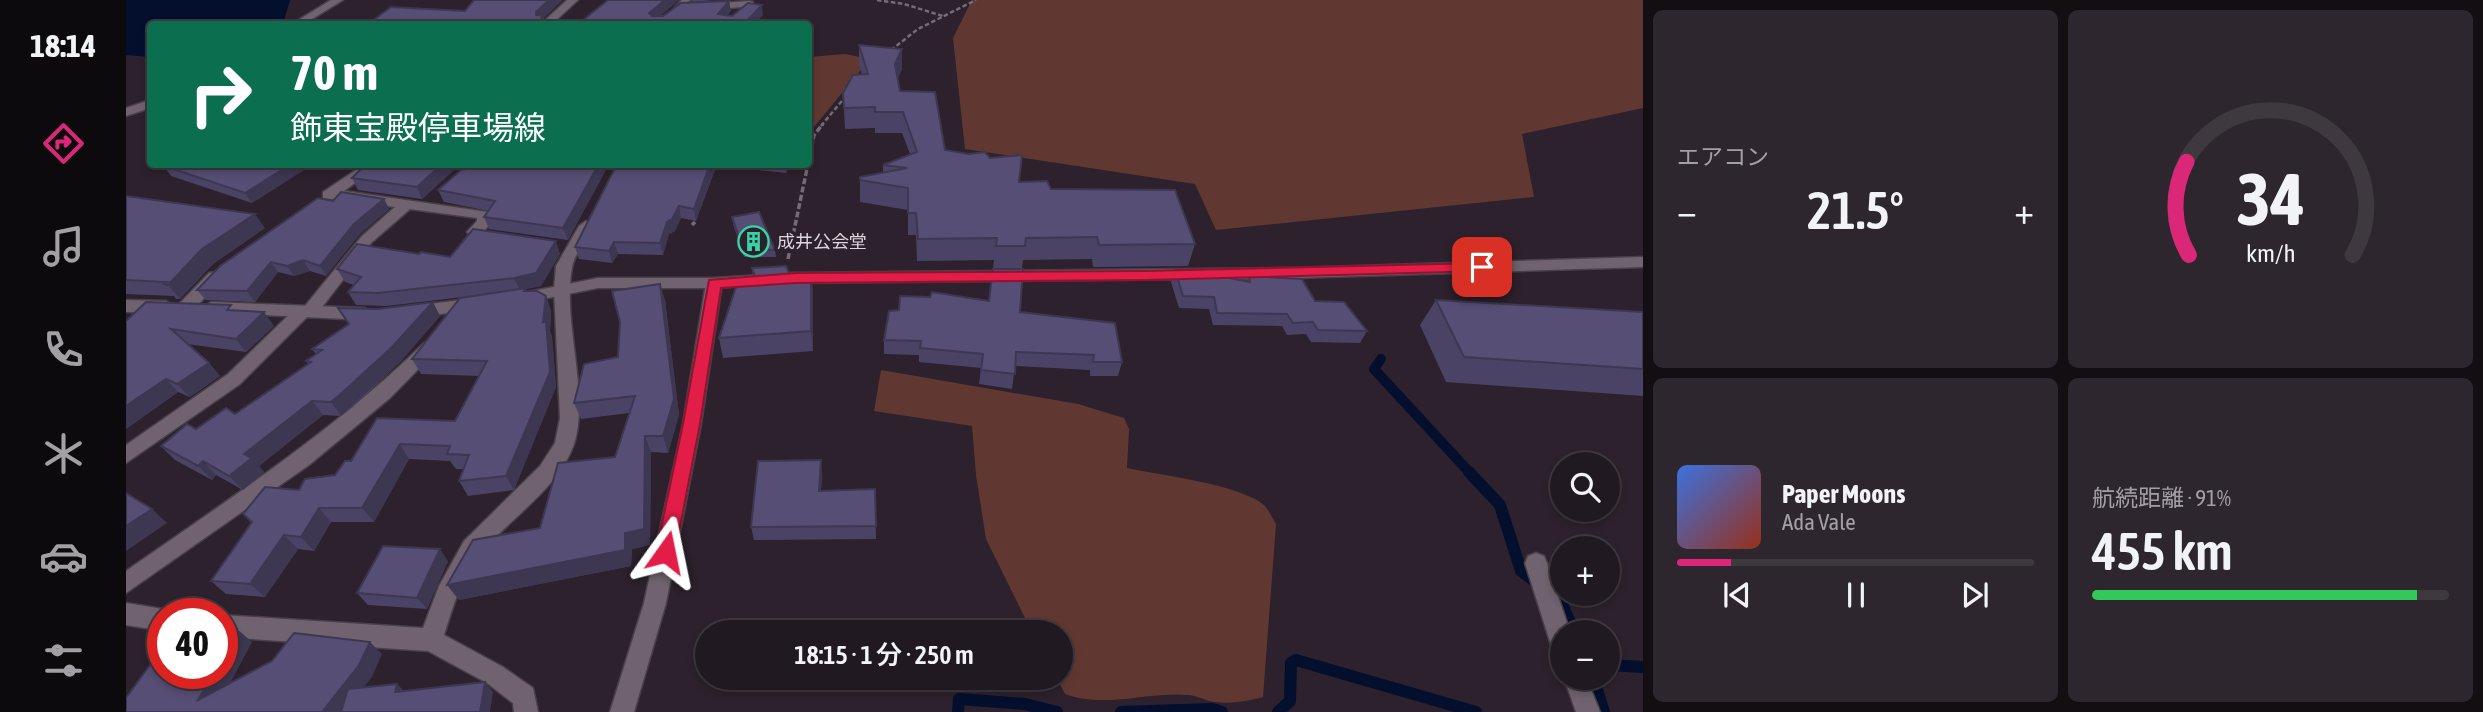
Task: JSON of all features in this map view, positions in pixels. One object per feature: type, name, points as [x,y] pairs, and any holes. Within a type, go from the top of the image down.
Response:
[{"type":"street","points":[[303,21],[338,0]]},
{"type":"street","points":[[549,21],[573,0]]},
{"type":"street","points":[[668,17],[682,4],[750,2]]},
{"type":"street","points":[[734,18],[750,2]]},
{"type":"street","points":[[126,112],[147,105]]},
{"type":"street","points":[[369,168],[326,197],[407,204],[432,202],[484,215],[485,222],[475,232],[478,235],[505,239]]},
{"type":"street","points":[[126,456],[234,379],[306,311],[367,239],[407,204]]},
{"type":"street","points":[[431,640],[447,593],[471,548],[547,472],[564,444],[569,418],[562,289],[566,248],[593,213]]},
{"type":"street","points":[[186,307],[231,262]]},
{"type":"street","points":[[126,306],[392,315],[520,298],[598,283],[1280,273],[1643,262]]},
{"type":"street","points":[[622,712],[655,603],[692,424],[714,283]]},
{"type":"street","points":[[126,583],[303,459],[384,393],[436,340],[461,306]]},
{"type":"street","points":[[1537,566],[1554,620]]},
{"type":"street","points":[[126,614],[147,617]]},
{"type":"street","points":[[238,627],[431,640],[495,675],[524,697],[526,712]]},
{"type":"street","points":[[1579,690],[1588,712]]},
{"type":"path","points":[[877,0],[904,4],[943,16]]},
{"type":"path","points":[[888,53],[918,29],[976,0]]},
{"type":"path","points":[[812,145],[814,135],[847,95]]},
{"type":"path","points":[[796,278],[787,261],[807,168]]},
{"type":"shaded area","points":[[972,0],[1643,0],[1643,108],[1522,134],[1534,197],[1216,230],[1195,184],[965,149],[953,38]]},
{"type":"shaded area","points":[[845,54],[865,58],[865,65],[812,129],[812,57]]},
{"type":"shaded area","points":[[881,370],[1078,404],[1124,418],[1129,429],[1127,468],[1214,485],[1247,495],[1263,504],[1276,524],[1263,697],[1227,703],[1173,694],[1096,700],[1065,694],[1063,690],[1073,690],[1073,620],[1026,620],[986,539],[972,426],[874,411]]},
{"type":"water","points":[[126,0],[290,0],[284,21],[147,21],[147,57],[126,55]]},
{"type":"building","points":[[474,0],[549,0],[536,12],[536,15],[543,16],[540,21],[372,21],[391,7],[465,11]]},
{"type":"building","points":[[608,0],[665,0],[649,13],[652,16],[663,16],[681,3],[729,1],[718,14],[732,16],[748,3],[762,5],[747,21],[582,21]]},
{"type":"building","points":[[859,45],[902,49],[895,64],[900,91],[935,92],[945,150],[969,154],[985,152],[990,158],[1022,155],[1019,182],[1047,181],[1051,189],[1175,190],[1195,244],[1099,245],[1097,237],[1026,238],[1025,246],[996,246],[997,238],[918,239],[916,213],[908,213],[908,188],[860,180],[860,177],[907,168],[883,165],[917,152],[903,112],[875,112],[875,107],[844,108],[843,93],[853,75],[868,74]]},
{"type":"building","points":[[170,168],[285,168],[245,193]]},
{"type":"building","points":[[362,168],[438,168],[417,187],[352,178]]},
{"type":"building","points":[[597,168],[563,228],[484,217],[495,201],[438,190],[461,170]]},
{"type":"building","points":[[615,168],[709,168],[694,209],[679,206],[672,219],[667,222],[660,243],[614,242],[609,251],[575,247]]},
{"type":"building","points":[[341,192],[384,199],[354,224],[320,266],[303,260],[287,266],[271,262],[247,291],[197,290],[220,266],[318,198],[333,201]]},
{"type":"building","points":[[126,196],[255,214],[202,249],[168,285],[164,284],[167,282],[126,280]]},
{"type":"building","name":"成井公会堂","points":[[759,212],[775,250],[743,249],[732,217]]},
{"type":"building","points":[[473,229],[556,241],[536,273],[514,278],[378,293],[348,292],[361,277],[337,269],[357,244],[450,257]]},
{"type":"building","points":[[786,266],[790,275],[811,273],[811,331],[719,338],[738,281],[756,279],[752,268]]},
{"type":"building","points":[[993,269],[1023,269],[1020,312],[1115,323],[1122,362],[1093,362],[1094,355],[1016,352],[1015,374],[981,370],[983,354],[920,348],[921,341],[884,340],[889,311],[899,310],[900,296],[930,297],[932,292],[989,301]]},
{"type":"building","points":[[1175,270],[1250,282],[1249,276],[1302,279],[1315,301],[1344,302],[1367,331],[1318,330],[1313,322],[1293,323],[1287,314],[1217,313],[1214,297],[1183,296]]},
{"type":"building","points":[[660,284],[674,399],[663,436],[645,436],[644,529],[625,533],[625,550],[447,585],[473,540],[540,528],[558,463],[615,457],[635,396],[574,403],[584,364],[618,357],[620,322],[612,291]]},
{"type":"building","points":[[526,288],[524,291],[537,291],[546,296],[543,322],[546,322],[550,372],[506,476],[459,481],[469,455],[447,454],[450,446],[400,444],[362,508],[319,508],[301,537],[284,535],[250,584],[211,581],[252,522],[243,514],[265,487],[299,490],[305,479],[335,475],[345,461],[351,461],[377,418],[455,421],[487,361],[412,359],[460,298]]},
{"type":"building","points":[[1436,300],[1643,312],[1643,369],[1464,357]]},
{"type":"building","points":[[146,302],[231,305],[227,310],[264,312],[236,339],[171,329],[209,363],[177,384],[166,379],[126,406],[126,321]]},
{"type":"building","points":[[433,302],[392,347],[343,392],[331,402],[312,401],[244,454],[252,458],[229,476],[203,461],[198,466],[161,446],[187,424],[196,429],[226,408],[235,414],[311,362],[306,361],[322,350],[312,349],[349,324],[338,308],[378,309]]},
{"type":"building","points":[[821,460],[819,491],[875,489],[876,526],[751,527],[758,461]]},
{"type":"building","points":[[126,493],[152,509],[126,526]]},
{"type":"building","points":[[383,546],[440,549],[417,598],[357,593]]},
{"type":"building","points":[[294,633],[370,642],[359,665],[322,712],[126,712],[126,698],[147,669],[147,689],[204,689],[198,700],[219,689],[238,689],[238,679],[272,661]]},
{"type":"building","points":[[485,682],[480,712],[341,712],[348,689],[397,684],[395,692]]},
{"type":"waterway","points":[[1381,359],[1374,369],[1471,474]]},
{"type":"waterway","points":[[1469,472],[1500,505],[1521,571],[1560,599],[1569,620]]},
{"type":"waterway","points":[[1278,712],[1290,701],[1291,663],[1296,660],[1476,712]]},
{"type":"waterway","points":[[1620,666],[1643,667]]},
{"type":"waterway","points":[[1597,690],[1604,712]]},
{"type":"waterway","points":[[958,712],[959,699],[1025,704],[1057,712]]},
{"type":"waterway","points":[[1121,712],[1212,709],[1222,712]]},
{"type":"place","name":"成井公会堂","points":[[754,241]]},
{"type":"route","points":[[666,552],[692,424],[714,283],[796,278],[1293,273],[1482,267]]}]
